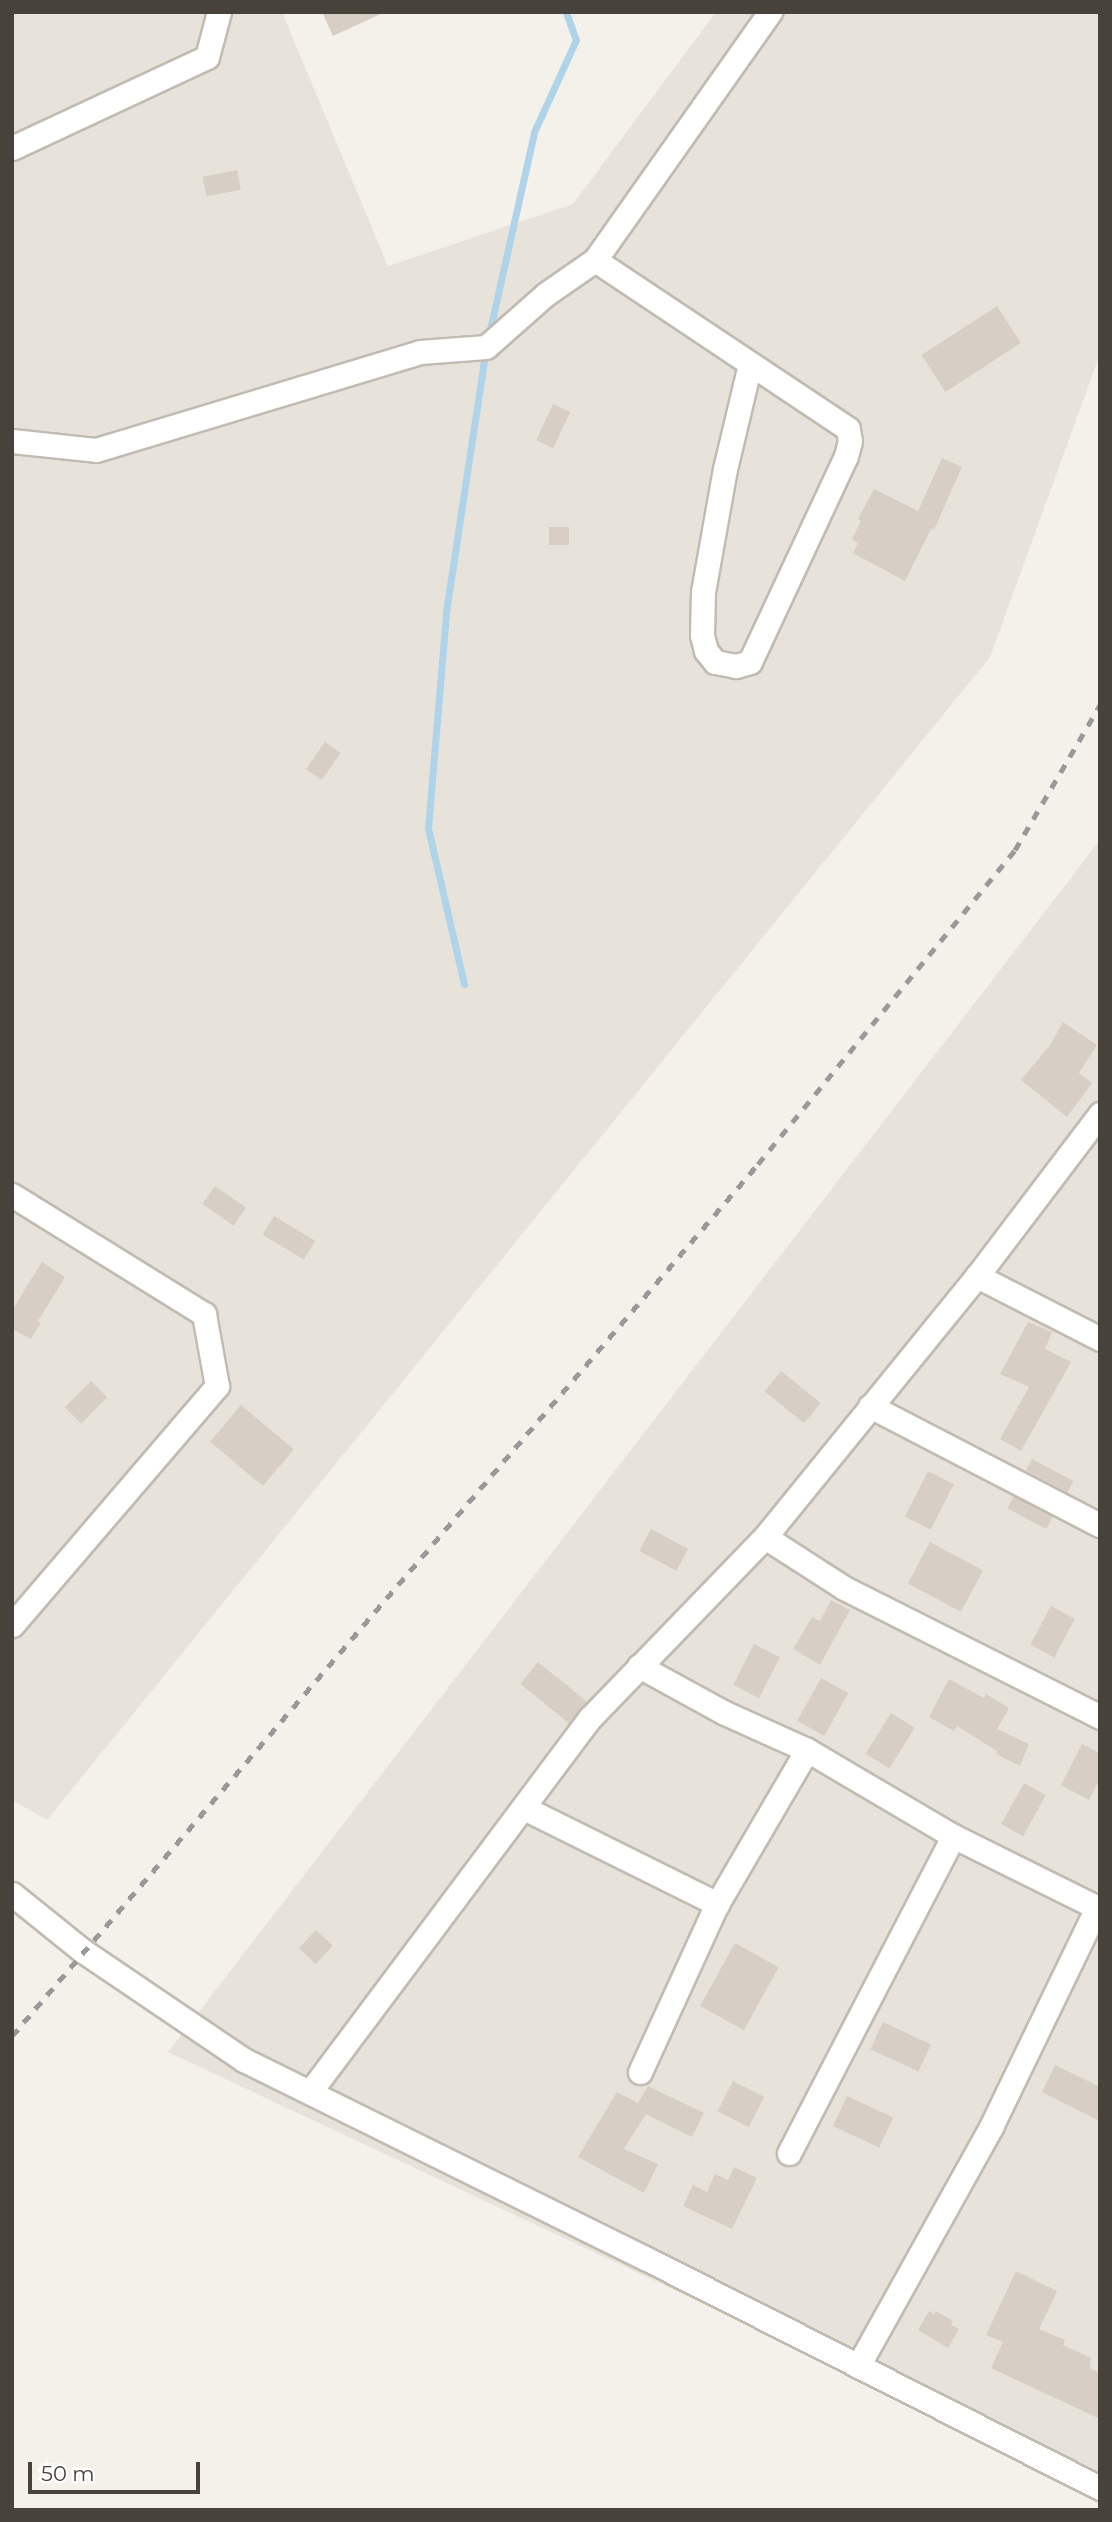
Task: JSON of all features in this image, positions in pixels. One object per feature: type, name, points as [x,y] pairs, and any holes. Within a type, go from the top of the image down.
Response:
[{"type":"street","points":[[12,148],[207,57],[219,12]]},
{"type":"street","points":[[12,441],[96,450],[420,352],[486,347],[546,294],[595,260],[770,12]]},
{"type":"street","points":[[595,260],[839,420],[848,429],[850,441],[846,456],[750,662],[736,666],[715,662],[706,651],[702,635],[703,592],[750,364]]},
{"type":"street","points":[[310,2092],[590,1718],[765,1537],[977,1276],[1100,1114]]},
{"type":"street","points":[[12,1195],[204,1314],[218,1386],[12,1625]]},
{"type":"street","points":[[977,1276],[1100,1339]]},
{"type":"street","points":[[870,1406],[1100,1525]]},
{"type":"street","points":[[765,1537],[844,1588],[1100,1717]]},
{"type":"street","points":[[639,1666],[725,1713],[807,1750],[953,1836],[1099,1908],[991,2127],[858,2366]]},
{"type":"street","points":[[640,2072],[717,1904],[807,1750]]},
{"type":"street","points":[[524,1808],[717,1904]]},
{"type":"street","points":[[789,2153],[953,1836]]},
{"type":"street","points":[[12,1894],[83,1951],[172,2015],[244,2060],[1100,2488]]},
{"type":"shaded area","points":[[12,12],[282,12],[388,266],[573,204],[716,12],[1100,12],[1100,354],[990,657],[47,1820],[12,1800]]},
{"type":"shaded area","points":[[1100,840],[1100,2500],[785,2342],[168,2052]]},
{"type":"building","points":[[322,12],[385,12],[333,36]]},
{"type":"building","points":[[237,170],[241,190],[206,196],[203,177]]},
{"type":"building","points":[[997,306],[1021,343],[945,392],[922,355]]},
{"type":"building","points":[[553,404],[570,412],[553,448],[536,440]]},
{"type":"building","points":[[942,458],[962,467],[934,530],[931,529],[905,581],[853,553],[858,543],[852,539],[861,521],[858,519],[874,489],[918,511]]},
{"type":"building","points":[[549,527],[569,527],[569,545],[549,545]]},
{"type":"building","points":[[325,742],[341,753],[322,780],[306,769]]},
{"type":"building","points":[[1063,1022],[1097,1045],[1079,1073],[1092,1083],[1067,1117],[1021,1080],[1050,1045]]},
{"type":"building","points":[[215,1186],[246,1208],[234,1226],[202,1204]]},
{"type":"building","points":[[274,1216],[315,1241],[304,1260],[263,1235]]},
{"type":"building","points":[[42,1262],[65,1277],[38,1321],[41,1323],[31,1339],[12,1329],[12,1310]]},
{"type":"building","points":[[1028,1322],[1052,1332],[1045,1349],[1071,1362],[1021,1451],[1000,1439],[1029,1387],[1000,1374]]},
{"type":"building","points":[[781,1371],[821,1403],[804,1423],[765,1391]]},
{"type":"building","points":[[91,1381],[107,1397],[81,1423],[65,1407]]},
{"type":"building","points":[[241,1405],[294,1449],[263,1486],[210,1442]]},
{"type":"building","points":[[1032,1459],[1073,1481],[1067,1493],[1026,1470]]},
{"type":"building","points":[[928,1471],[954,1484],[931,1530],[905,1516]]},
{"type":"building","points":[[1014,1496],[1053,1517],[1046,1529],[1007,1508]]},
{"type":"building","points":[[651,1529],[688,1549],[676,1571],[639,1551]]},
{"type":"building","points":[[930,1542],[983,1570],[961,1612],[908,1583]]},
{"type":"building","points":[[831,1600],[850,1610],[820,1665],[793,1649],[812,1617],[820,1621]]},
{"type":"building","points":[[1051,1606],[1075,1619],[1054,1658],[1030,1645]]},
{"type":"building","points":[[754,1644],[780,1657],[759,1698],[733,1685]]},
{"type":"building","points":[[538,1662],[587,1702],[569,1723],[520,1684]]},
{"type":"building","points":[[821,1678],[848,1693],[824,1736],[797,1721]]},
{"type":"building","points":[[949,1679],[984,1698],[986,1694],[1009,1708],[997,1729],[1029,1744],[1020,1766],[996,1754],[997,1751],[957,1726],[954,1731],[929,1717]]},
{"type":"building","points":[[891,1713],[915,1728],[889,1769],[866,1754]]},
{"type":"building","points":[[1082,1744],[1100,1753],[1100,1779],[1089,1800],[1061,1785]]},
{"type":"building","points":[[1024,1783],[1046,1795],[1023,1836],[1001,1824]]},
{"type":"building","points":[[316,1930],[333,1946],[316,1964],[299,1948]]},
{"type":"building","points":[[735,1943],[779,1967],[744,2030],[700,2006]]},
{"type":"building","points":[[883,2022],[931,2044],[918,2072],[870,2049]]},
{"type":"building","points":[[1055,2065],[1100,2087],[1100,2121],[1042,2092]]},
{"type":"building","points":[[733,2081],[764,2097],[749,2127],[718,2111]]},
{"type":"building","points":[[648,2086],[704,2113],[692,2137],[646,2114],[624,2149],[658,2164],[644,2193],[578,2157],[617,2092],[638,2103]]},
{"type":"building","points":[[847,2096],[893,2118],[879,2147],[833,2126]]},
{"type":"building","points":[[734,2167],[757,2178],[732,2229],[683,2206],[693,2185],[707,2192],[715,2174],[728,2180]]},
{"type":"building","points":[[1016,2271],[1057,2291],[1039,2329],[1065,2340],[1063,2345],[1091,2358],[1090,2368],[1100,2373],[1100,2419],[991,2368],[1003,2342],[986,2335]]},
{"type":"building","points":[[929,2311],[934,2314],[936,2311],[953,2321],[951,2325],[959,2329],[948,2348],[918,2330]]},
{"type":"waterway","points":[[489,334],[534,132],[576,40],[566,12]]},
{"type":"waterway","points":[[464,984],[428,828],[446,612],[486,349]]},
{"type":"railway","points":[[12,2036],[758,1164],[1015,850],[1100,705]]}]
